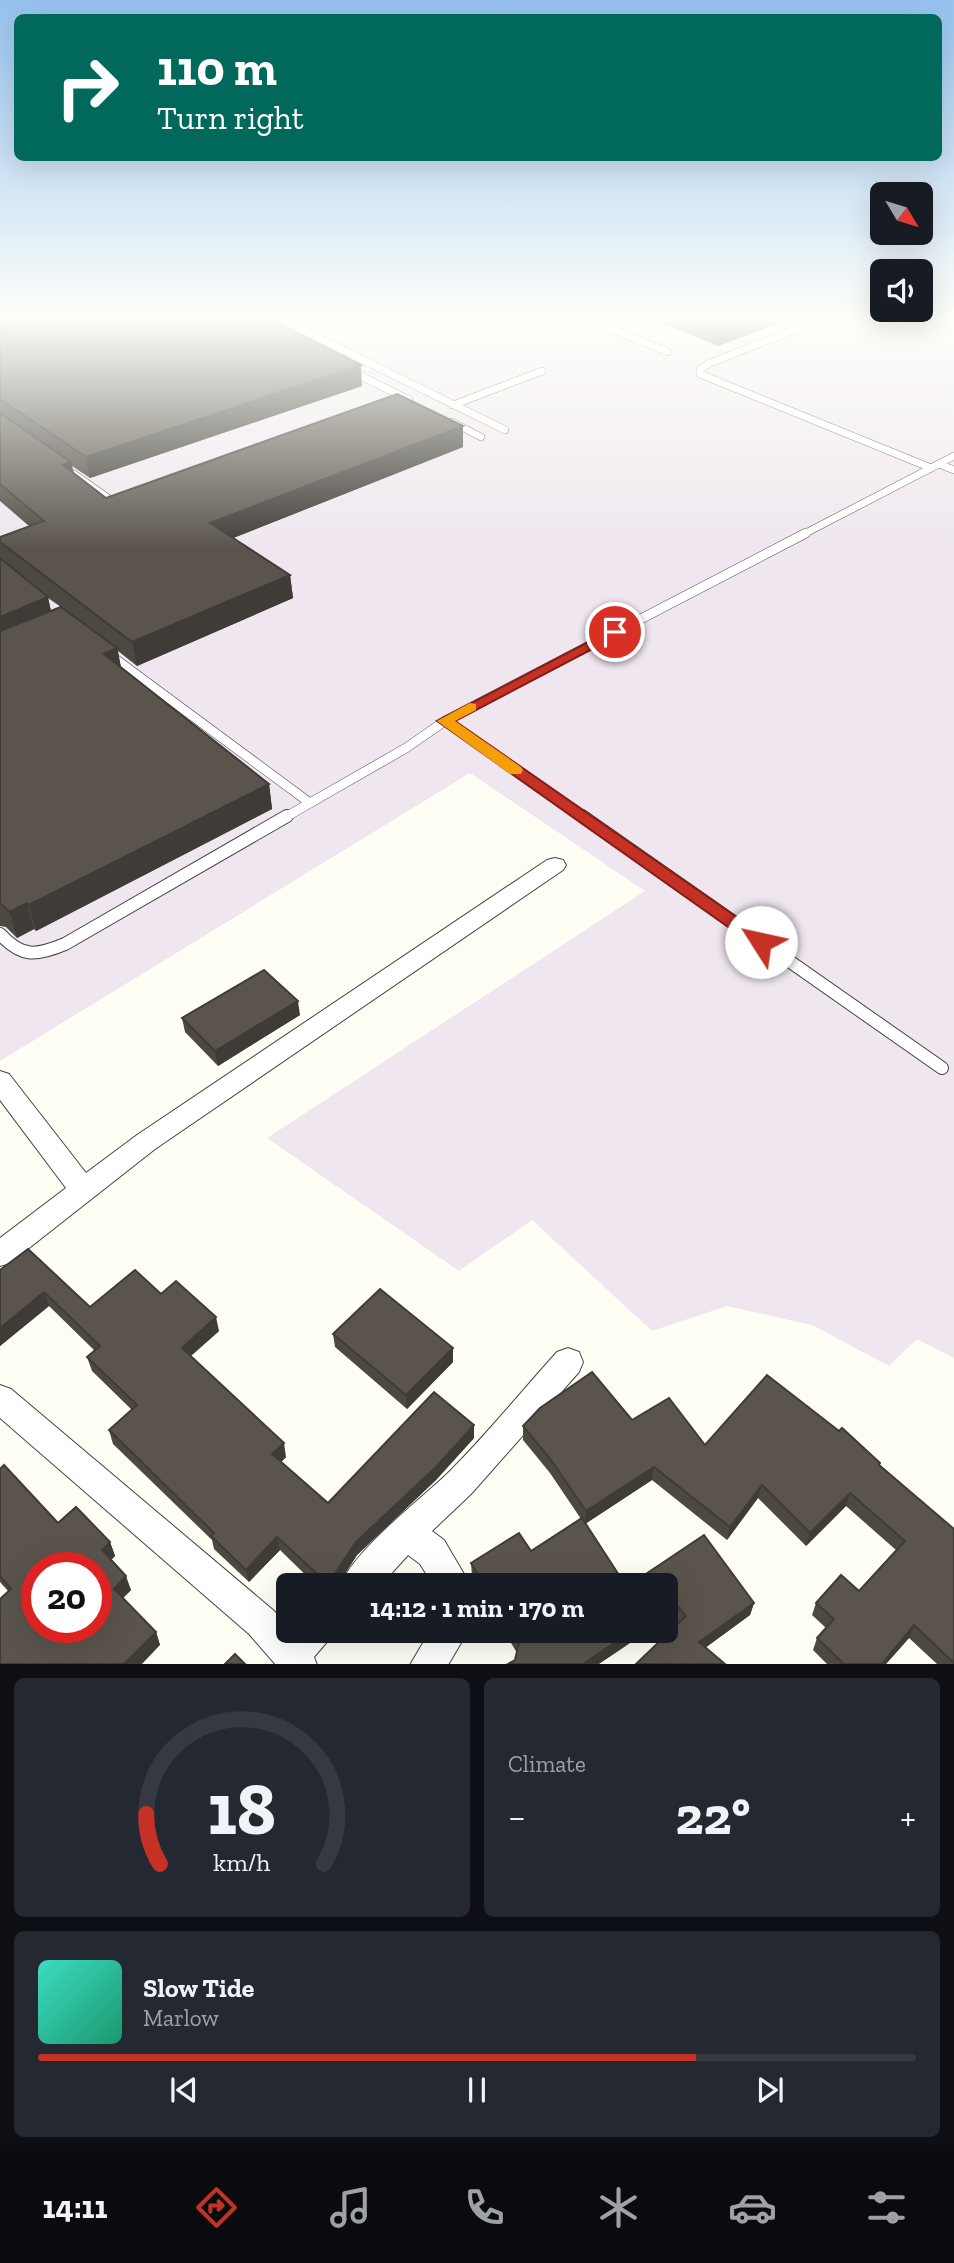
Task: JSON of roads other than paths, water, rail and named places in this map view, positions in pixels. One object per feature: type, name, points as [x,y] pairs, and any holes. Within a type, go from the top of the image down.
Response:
[{"type":"street","points":[[0,1254],[146,1142],[555,865]]},
{"type":"street","points":[[0,1081],[83,1189]]},
{"type":"street","points":[[369,1573],[406,1533],[460,1483],[568,1362]]},
{"type":"street","points":[[0,1399],[261,1622],[302,1650]]},
{"type":"street","points":[[406,1533],[432,1552],[446,1573]]},
{"type":"street","points":[[427,1664],[442,1643]]},
{"type":"lane","points":[[395,394],[422,407]]},
{"type":"lane","points":[[430,394],[505,430]]},
{"type":"lane","points":[[453,405],[483,394]]},
{"type":"lane","points":[[745,394],[935,466],[954,470]]},
{"type":"lane","points":[[445,419],[481,437]]},
{"type":"lane","points":[[0,934],[11,947],[25,954],[44,951],[76,939],[406,748],[445,721],[954,456]]},
{"type":"lane","points":[[70,471],[125,510]]},
{"type":"lane","points":[[99,647],[310,803]]},
{"type":"lane","points":[[445,721],[942,1068]]}]
